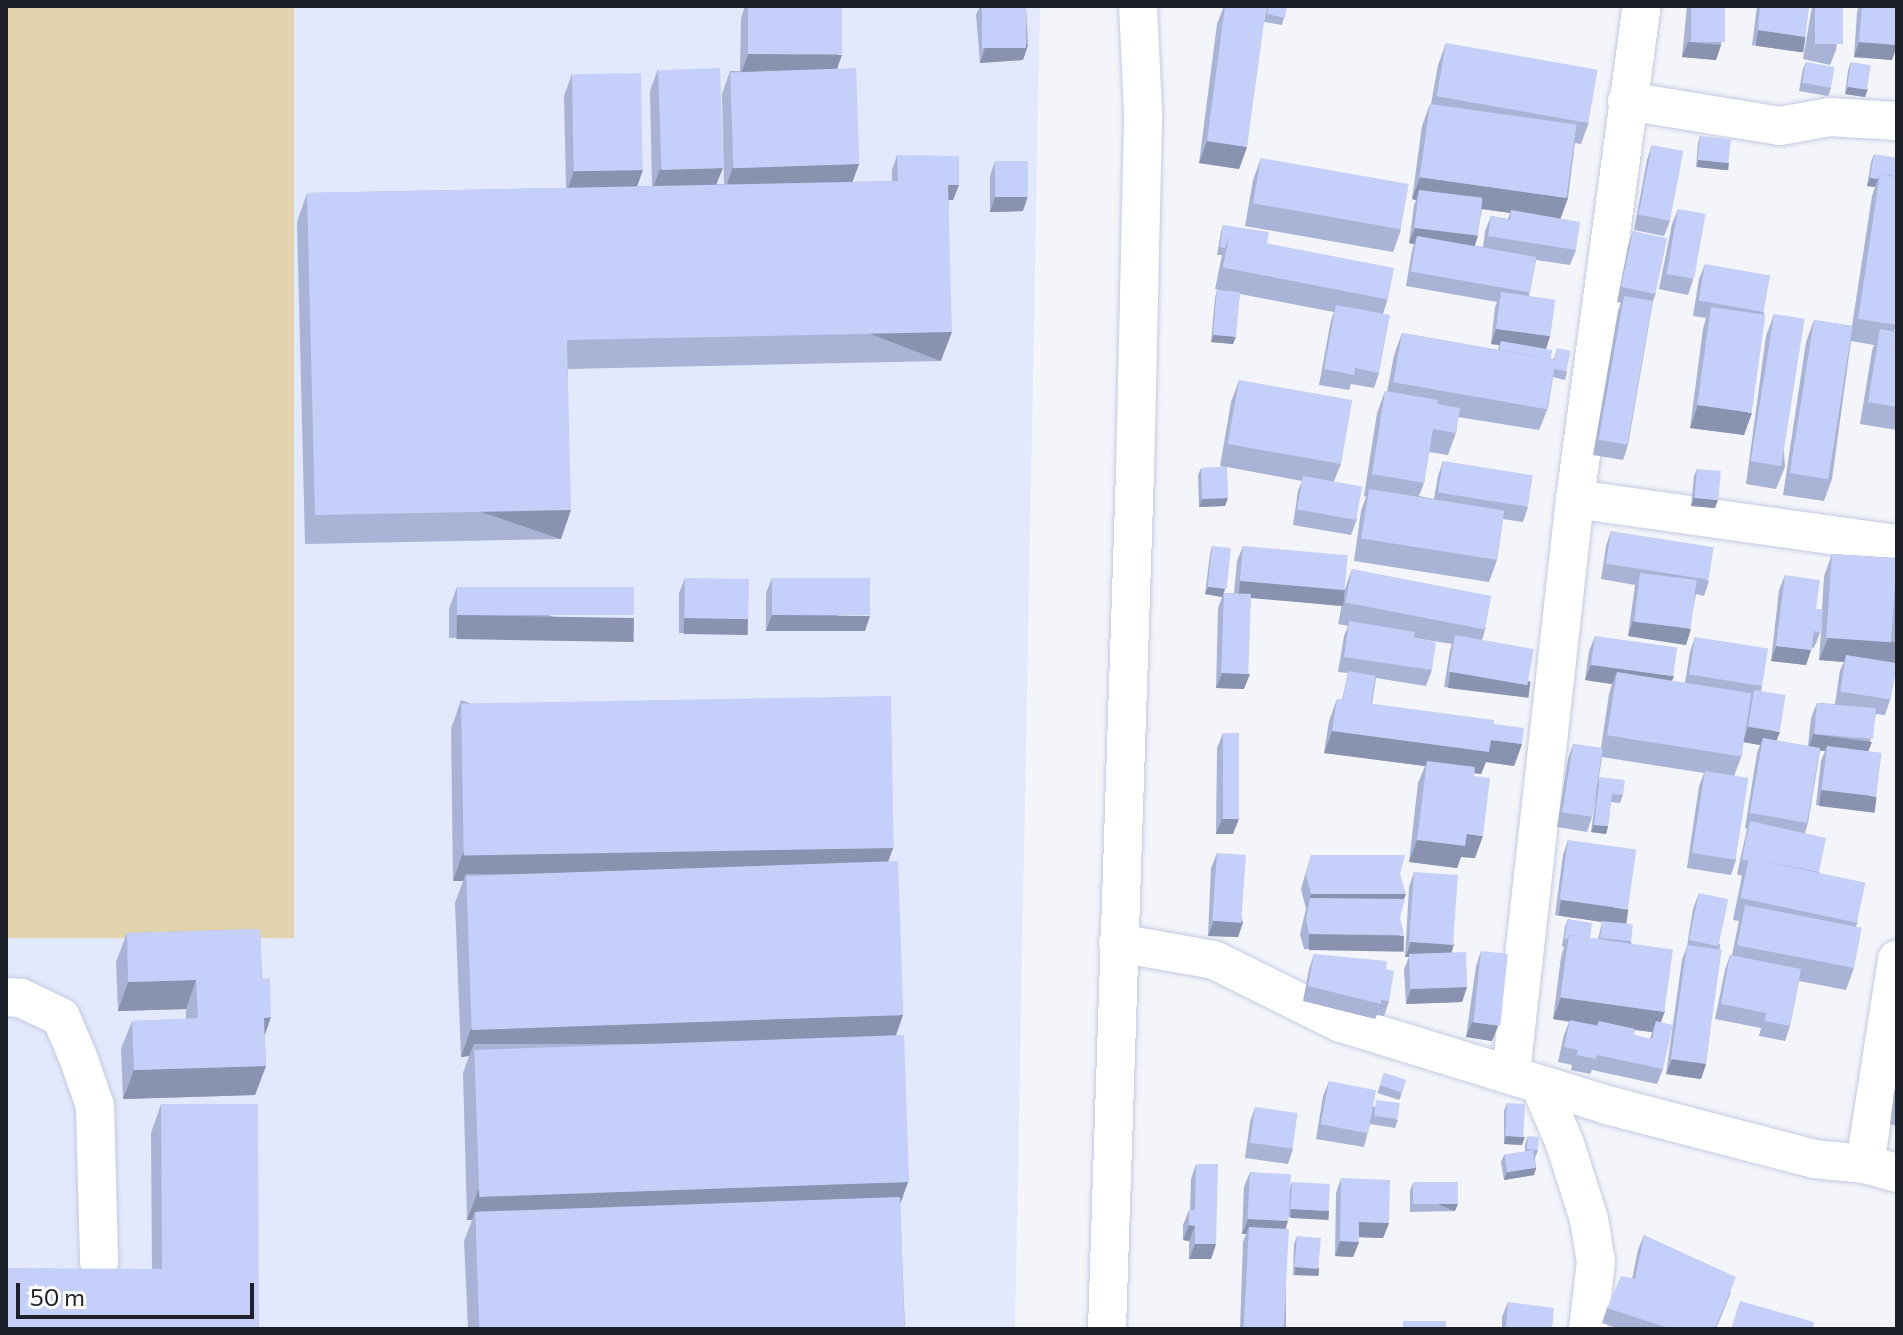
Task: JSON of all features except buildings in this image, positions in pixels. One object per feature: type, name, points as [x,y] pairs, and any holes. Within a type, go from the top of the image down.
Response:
[{"type":"street","points":[[1107,1329],[1143,127],[1143,46],[1138,6]]},
{"type":"street","points":[[1588,1329],[1596,1262],[1589,1219],[1565,1144],[1525,1079],[1575,499],[1642,6]]},
{"type":"street","points":[[1627,101],[1780,126],[1830,117],[1897,121]]},
{"type":"street","points":[[1575,499],[1897,544]]},
{"type":"street","points":[[1118,943],[1214,960],[1341,1023],[1607,1105],[1814,1159],[1881,1169],[1897,959]]},
{"type":"street","points":[[6,997],[21,998],[61,1017],[78,1057],[95,1106],[99,1262]]},
{"type":"street","points":[[1565,1144],[1607,1105]]},
{"type":"shaded area","points":[[6,6],[294,6],[294,938],[6,938]]},
{"type":"shaded area","points":[[294,6],[1040,6],[1015,1329],[6,1329],[6,938],[292,929]]}]
